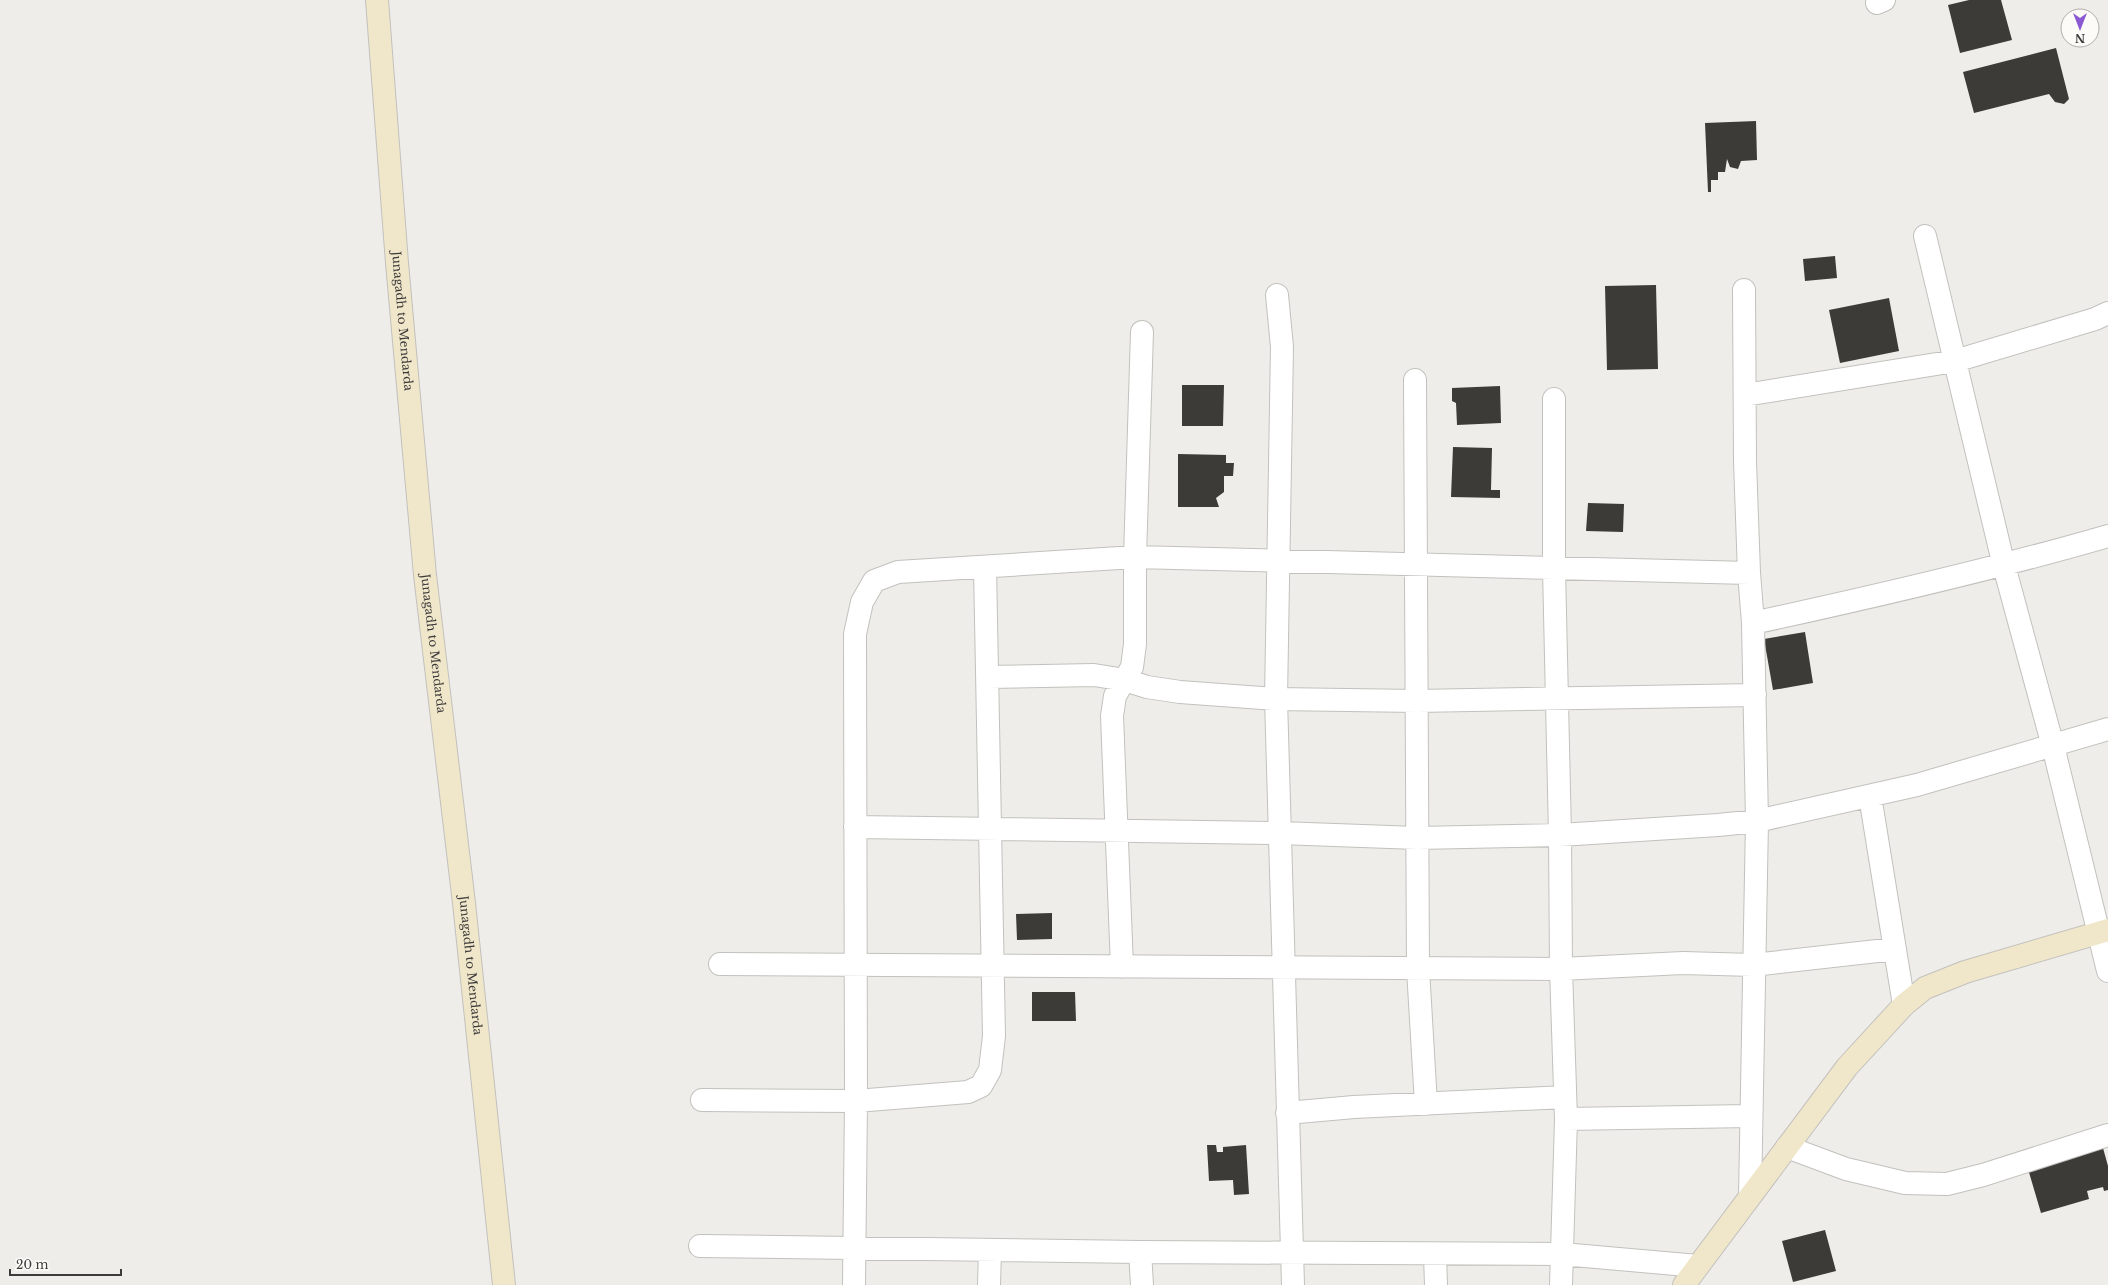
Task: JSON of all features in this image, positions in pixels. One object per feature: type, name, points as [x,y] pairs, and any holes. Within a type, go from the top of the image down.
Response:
[{"type":"main road","name":"Junagadh to Mendarda","points":[[378,0],[397,263],[425,575],[464,903],[504,1285]]},
{"type":"main road","points":[[1684,1285],[1847,1067],[1904,1004],[1926,988],[1965,972],[2103,932]]},
{"type":"street","points":[[1925,236],[2004,566],[2103,932],[2108,972]]},
{"type":"street","points":[[1744,290],[1749,573],[1753,623],[1757,821],[1750,1116],[1750,1196]]},
{"type":"street","points":[[1277,295],[1282,347],[1280,560],[1276,699],[1284,968],[1286,1113],[1293,1254],[1293,1285]]},
{"type":"street","points":[[1745,395],[1955,361],[2095,319],[2108,313]]},
{"type":"street","points":[[1122,967],[1112,716],[1115,696],[1132,667],[1135,644],[1135,557],[1142,332]]},
{"type":"street","points":[[1415,380],[1418,970],[1426,1104]]},
{"type":"street","points":[[1554,399],[1554,568],[1560,835],[1560,970],[1566,1119],[1561,1285]]},
{"type":"street","points":[[1753,623],[1876,597],[2004,566],[2108,536]]},
{"type":"street","points":[[854,1285],[856,1101],[855,634],[862,602],[874,581],[898,572],[1135,557],[1749,573]]},
{"type":"street","points":[[702,1100],[856,1101],[968,1092],[981,1086],[990,1070],[994,1036],[985,567]]},
{"type":"street","points":[[988,677],[1094,675],[1125,680],[1147,687],[1180,692],[1276,699],[1417,701],[1755,695]]},
{"type":"street","points":[[855,827],[1280,833],[1417,838],[1560,835],[1757,821],[1917,785],[2108,729]]},
{"type":"street","points":[[1870,796],[1904,1004]]},
{"type":"street","points":[[720,964],[1560,970],[1682,963],[1753,965],[1895,949]]},
{"type":"street","points":[[1286,1113],[1354,1107],[1565,1097]]},
{"type":"street","points":[[1566,1119],[1750,1116]]},
{"type":"street","points":[[1787,1147],[1846,1169],[1905,1184],[1947,1184],[1983,1175],[2108,1135]]},
{"type":"street","points":[[700,1246],[1293,1254],[1562,1254],[1698,1266]]},
{"type":"street","points":[[989,1285],[990,1250]]},
{"type":"street","points":[[1140,1252],[1142,1285]]},
{"type":"street","points":[[1435,1255],[1436,1285]]},
{"type":"building","points":[[1969,0],[2001,0],[2012,40],[1960,53],[1948,5]]},
{"type":"building","points":[[2056,48],[2069,99],[2064,104],[2055,102],[2049,94],[1974,113],[1963,72]]},
{"type":"building","points":[[1756,121],[1757,160],[1741,161],[1738,169],[1730,167],[1727,159],[1725,172],[1718,172],[1718,180],[1711,180],[1711,192],[1708,192],[1705,123]]},
{"type":"building","points":[[1835,256],[1837,278],[1805,281],[1803,259]]},
{"type":"building","points":[[1656,285],[1658,369],[1607,370],[1605,286]]},
{"type":"building","points":[[1889,298],[1899,351],[1840,363],[1829,310]]},
{"type":"building","points":[[1182,385],[1224,385],[1223,426],[1182,426]]},
{"type":"building","points":[[1500,386],[1501,423],[1457,425],[1456,403],[1452,401],[1452,388]]},
{"type":"building","points":[[1453,447],[1492,448],[1491,490],[1500,490],[1500,498],[1451,497]]},
{"type":"building","points":[[1178,454],[1226,455],[1226,463],[1234,463],[1233,476],[1224,476],[1224,492],[1216,498],[1219,507],[1178,507]]},
{"type":"building","points":[[1588,503],[1624,504],[1623,532],[1586,531]]},
{"type":"building","points":[[1805,632],[1813,683],[1773,690],[1764,639]]},
{"type":"building","points":[[1052,913],[1052,939],[1017,940],[1016,914]]},
{"type":"building","points":[[1032,992],[1075,992],[1076,1021],[1032,1021]]},
{"type":"building","points":[[1207,1145],[1216,1145],[1217,1152],[1223,1152],[1223,1147],[1246,1145],[1249,1194],[1234,1195],[1233,1180],[1209,1181]]},
{"type":"building","points":[[2103,1148],[2108,1166],[2108,1190],[2104,1191],[2103,1187],[2087,1191],[2089,1199],[2041,1213],[2028,1169]]},
{"type":"building","points":[[1825,1230],[1836,1271],[1793,1282],[1782,1241]]}]
